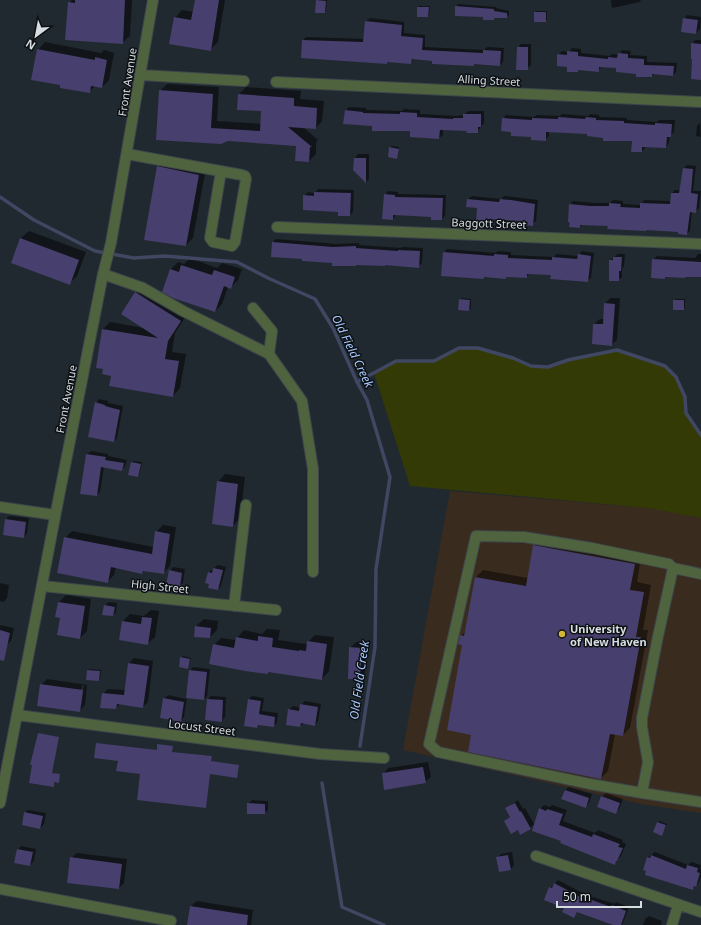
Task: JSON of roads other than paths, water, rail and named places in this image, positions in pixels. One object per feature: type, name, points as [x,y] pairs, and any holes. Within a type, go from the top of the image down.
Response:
[{"type":"street","name":"Front Avenue","points":[[0,803],[55,515],[103,274],[111,243],[153,0]]},
{"type":"street","points":[[140,75],[244,81]]},
{"type":"street","name":"Alling Street","points":[[276,82],[701,102]]},
{"type":"street","points":[[127,154],[221,171],[242,175],[246,178],[235,242],[232,246],[214,242],[210,238],[221,171]]},
{"type":"street","name":"Baggott Street","points":[[277,227],[701,244]]},
{"type":"street","points":[[103,274],[143,288],[183,311],[269,354],[302,401],[314,470],[313,572]]},
{"type":"street","points":[[253,308],[272,332],[269,354]]},
{"type":"street","points":[[234,606],[246,505]]},
{"type":"street","points":[[0,507],[55,515]]},
{"type":"street","points":[[701,574],[673,568],[668,564],[592,548],[524,537],[476,536],[429,744],[438,752],[590,784],[701,802]]},
{"type":"street","points":[[642,793],[648,762],[642,728],[642,718],[673,568]]},
{"type":"street","name":"High Street","points":[[42,586],[276,610]]},
{"type":"street","name":"Locust Street","points":[[17,715],[320,754],[384,758]]},
{"type":"street","points":[[536,856],[701,912]]},
{"type":"street","points":[[0,889],[171,921]]},
{"type":"street","points":[[672,925],[678,905]]},
{"type":"waterway","name":"Old Field Creek","points":[[0,197],[34,220],[95,251],[134,258],[165,256],[237,262],[315,299],[333,328],[357,382],[367,400],[390,477],[376,569],[375,647],[360,746]]},
{"type":"waterway","points":[[357,382],[396,361],[434,361],[459,348],[478,348],[513,358],[531,366],[548,367],[568,360],[617,350],[665,366],[676,377],[685,397],[686,413],[701,435]]},
{"type":"waterway","name":"Old Field Creek","points":[[322,783],[342,907],[384,925]]},
{"type":"place","name":"University of New Haven","points":[[562,634]]}]
